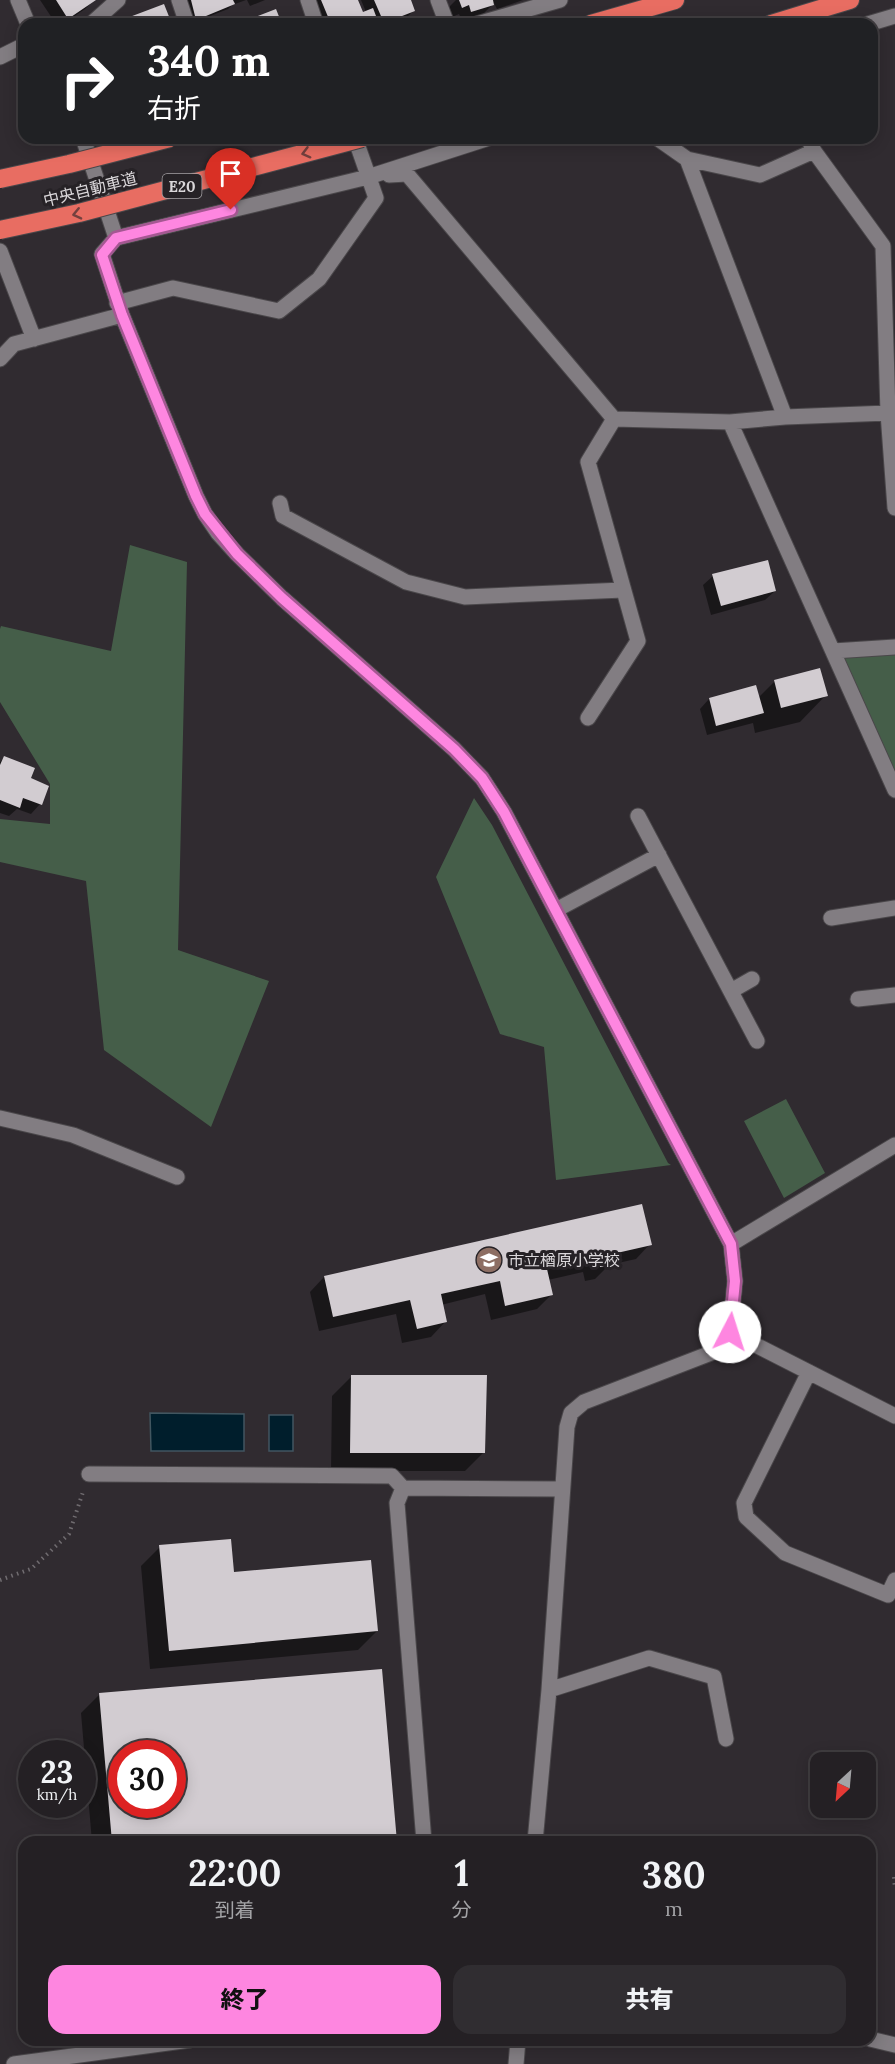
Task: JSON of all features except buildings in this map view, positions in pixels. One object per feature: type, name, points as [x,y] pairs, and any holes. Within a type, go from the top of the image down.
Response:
[{"type":"highway","points":[[612,18],[675,0]]},
{"type":"highway","points":[[791,18],[850,0]]},
{"type":"highway","name":"中央自動車道","points":[[0,179],[147,144]]},
{"type":"highway","name":"中央自動車道","points":[[0,230],[79,213],[339,144]]},
{"type":"street","points":[[18,0],[26,18]]},
{"type":"street","points":[[98,18],[118,0]]},
{"type":"street","points":[[179,0],[185,18]]},
{"type":"street","points":[[308,0],[314,18]]},
{"type":"street","points":[[438,0],[445,18]]},
{"type":"street","points":[[498,18],[560,0]]},
{"type":"street","points":[[878,21],[895,16]]},
{"type":"street","points":[[0,57],[18,48]]},
{"type":"street","points":[[85,144],[116,238]]},
{"type":"street","points":[[0,359],[14,344],[34,339],[173,288],[279,311],[319,279],[376,198],[357,144]]},
{"type":"street","points":[[470,144],[368,177],[116,238],[102,255],[119,309],[205,514],[237,554],[282,598],[454,749],[482,778],[504,812],[731,1244],[735,1281],[726,1338],[711,1353],[584,1402],[571,1413],[567,1426],[549,1690],[536,1836]]},
{"type":"street","points":[[666,144],[687,159],[760,175],[811,145],[883,246],[889,268],[888,413],[895,508]]},
{"type":"street","points":[[687,159],[784,417]]},
{"type":"street","points":[[368,177],[407,174],[614,419],[730,422],[784,417],[888,413]]},
{"type":"street","points":[[0,251],[34,339]]},
{"type":"street","points":[[588,718],[639,641],[588,462],[614,419]]},
{"type":"street","points":[[730,422],[893,781]]},
{"type":"street","points":[[280,503],[284,516],[406,582],[465,597],[623,590]]},
{"type":"street","points":[[833,651],[895,647]]},
{"type":"street","points":[[638,816],[757,1041]]},
{"type":"street","points":[[556,910],[658,855]]},
{"type":"street","points":[[831,918],[895,908]]},
{"type":"street","points":[[731,991],[752,980]]},
{"type":"street","points":[[858,999],[895,995]]},
{"type":"street","points":[[0,1118],[74,1135],[177,1177]]},
{"type":"street","points":[[731,1244],[895,1145]]},
{"type":"street","points":[[726,1338],[809,1372],[895,1416]]},
{"type":"street","points":[[809,1372],[744,1503],[746,1516],[784,1553],[888,1595],[895,1580]]},
{"type":"street","points":[[89,1474],[392,1476],[403,1488],[562,1489]]},
{"type":"street","points":[[403,1488],[397,1503],[424,1836]]},
{"type":"street","points":[[549,1690],[649,1658],[714,1677],[726,1738]]},
{"type":"street","points":[[876,2040],[895,2045]]},
{"type":"street","points":[[14,2064],[146,2046]]},
{"type":"street","points":[[516,2064],[518,2046]]},
{"type":"path","points":[[0,1580],[31,1569],[69,1534],[89,1474]]},
{"type":"path","points":[[894,1877],[895,1889]]},
{"type":"green space","points":[[130,545],[187,562],[178,950],[269,981],[211,1127],[104,1050],[86,881],[0,862],[0,819],[50,824],[50,784],[0,702],[1,626],[111,651]]},
{"type":"green space","points":[[895,647],[895,774],[833,651]]},
{"type":"green space","points":[[474,798],[492,825],[671,1165],[556,1180],[544,1047],[500,1034],[436,877]]},
{"type":"green space","points":[[786,1099],[825,1173],[784,1198],[744,1121]]},
{"type":"water","points":[[150,1413],[244,1414],[244,1451],[151,1451]]},
{"type":"water","points":[[269,1415],[293,1415],[293,1451],[269,1451]]},
{"type":"place","name":"市立楢原小学校","points":[[489,1260]]},
{"type":"route","points":[[231,210],[116,238],[102,255],[117,303],[196,496],[218,533],[237,554],[282,598],[454,749],[482,778],[504,812],[731,1244],[735,1281],[730,1332]]}]
